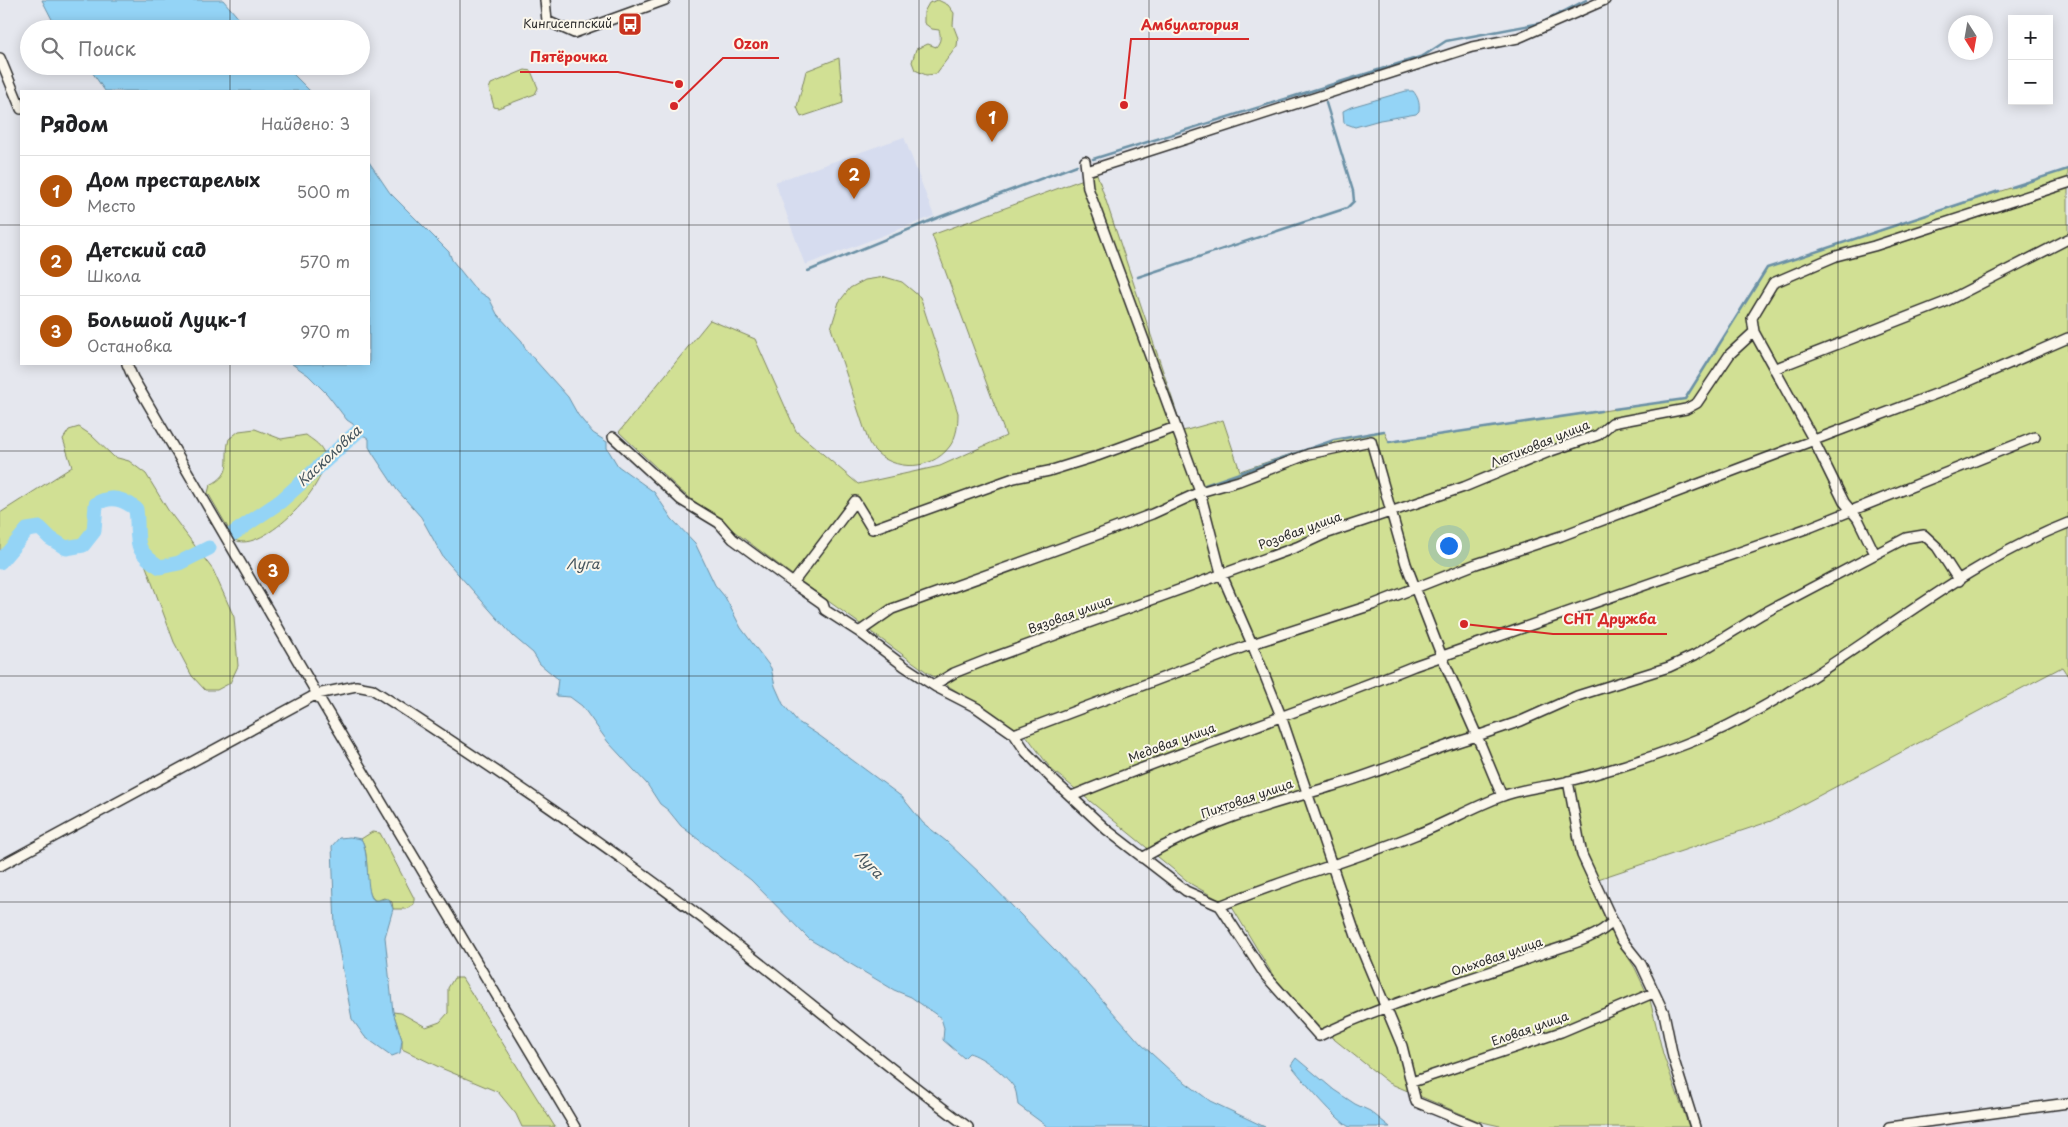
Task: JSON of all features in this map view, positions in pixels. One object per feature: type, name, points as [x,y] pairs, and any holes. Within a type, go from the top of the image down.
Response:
[{"type":"street","points":[[545,0],[547,21],[574,33],[665,0]]},
{"type":"street","points":[[1087,171],[1472,47],[1518,38],[1604,0]]},
{"type":"street","points":[[0,58],[20,107]]},
{"type":"street","points":[[1085,161],[1088,188],[1200,492],[1219,574],[1252,644],[1280,716],[1308,792],[1356,936],[1402,1046],[1416,1102],[1477,1127]]},
{"type":"street","points":[[1875,554],[1858,519],[1850,511],[1754,332],[1752,318],[1773,283],[1836,256],[1874,246],[2068,183]]},
{"type":"street","points":[[1774,370],[1942,303],[2068,239]]},
{"type":"street","name":"Лютиковая улица","points":[[1391,513],[1464,487],[1551,450],[1598,435],[1612,423],[1686,409],[1696,402],[1730,354],[1754,332]]},
{"type":"street","points":[[1014,734],[1252,644],[1415,588],[1962,384],[2068,338]]},
{"type":"street","points":[[127,365],[133,378],[317,694],[575,1127]]},
{"type":"street","points":[[793,583],[855,501],[872,529],[1014,478],[1049,471],[1097,456],[1176,427]]},
{"type":"street","name":"Медовая улица","points":[[1072,796],[1139,768],[1547,618],[1612,598],[1687,569],[1811,527],[2035,437]]},
{"type":"street","points":[[613,438],[681,500],[719,523],[733,539],[822,604],[826,610],[934,685],[977,708],[1014,734],[1026,752],[1107,830],[1186,891],[1220,906],[1284,881],[1333,866],[1416,835],[1502,796],[1568,781],[1637,762],[1707,735],[1768,705],[1993,560],[2068,523]]},
{"type":"street","points":[[859,632],[892,609],[1152,514],[1200,492],[1239,481],[1309,454],[1371,441],[1415,588],[1442,658],[1502,796]]},
{"type":"street","name":"Розовая улица","points":[[1219,574],[1391,513]]},
{"type":"street","name":"Пихтовая улица","points":[[1142,858],[1164,845],[1216,822],[1308,792],[1333,786],[1411,757],[1528,718],[1577,696],[1669,667],[1687,659],[1762,614],[1906,538],[1924,535],[1937,547],[1959,581]]},
{"type":"street","name":"Вязовая улица","points":[[934,685],[954,673],[989,659],[1219,574]]},
{"type":"street","points":[[0,866],[317,694],[356,686],[372,689],[576,826],[709,924],[957,1124],[968,1127]]},
{"type":"street","points":[[1568,781],[1582,855],[1621,939],[1641,964],[1664,1013],[1673,1057],[1695,1127]]},
{"type":"street","name":"Ольховая улица","points":[[1220,906],[1265,975],[1319,1036],[1385,1008],[1556,949],[1605,929],[1613,921]]},
{"type":"street","name":"Еловая улица","points":[[1412,1082],[1561,1032],[1654,993]]},
{"type":"street","points":[[1889,1127],[2068,1102]]},
{"type":"shaded area","points":[[904,137],[934,216],[805,265],[775,182]]},
{"type":"green space","points":[[938,0],[948,5],[954,13],[953,25],[958,38],[957,46],[936,74],[926,75],[915,70],[912,62],[916,49],[928,44],[936,47],[939,43],[939,30],[932,29],[924,23],[924,12],[929,3]]},
{"type":"green space","points":[[839,58],[843,103],[801,117],[797,107],[806,71]]},
{"type":"green space","points":[[525,70],[531,71],[538,88],[535,94],[498,108],[494,107],[489,89],[491,84]]},
{"type":"green space","points":[[2068,169],[2068,676],[2062,667],[1771,821],[1589,882],[1611,931],[1635,968],[1650,1000],[1663,1054],[1689,1127],[1504,1127],[1478,1121],[1389,1083],[1320,1028],[1274,977],[1232,907],[1191,884],[1051,769],[1026,735],[931,675],[799,580],[682,492],[619,432],[710,320],[755,339],[796,431],[858,484],[940,466],[1006,436],[932,235],[1097,174],[1183,431],[1223,420],[1240,471],[1334,440],[1384,431],[1389,442],[1685,399],[1767,268]]},
{"type":"green space","points":[[885,277],[902,282],[920,297],[958,413],[957,430],[950,446],[941,455],[920,465],[896,464],[876,452],[869,443],[831,328],[839,302],[850,288],[865,280]]},
{"type":"green space","points":[[79,427],[91,435],[114,457],[129,461],[146,474],[168,510],[213,570],[234,617],[238,666],[230,683],[217,690],[205,690],[192,676],[174,642],[138,545],[136,509],[127,502],[117,499],[106,499],[96,504],[94,531],[83,545],[66,548],[50,538],[40,528],[27,530],[0,562],[0,513],[72,467],[63,439],[69,430]]},
{"type":"green space","points":[[255,429],[281,439],[306,435],[323,451],[324,464],[318,480],[308,496],[294,512],[262,537],[247,542],[235,540],[208,493],[210,485],[223,476],[227,466],[229,439],[239,431]]},
{"type":"green space","points":[[372,832],[380,833],[414,898],[414,904],[406,909],[393,909],[392,902],[384,898],[376,901],[369,890],[366,854],[361,839]]},
{"type":"green space","points":[[454,978],[462,978],[555,1127],[522,1127],[516,1114],[498,1092],[402,1049],[402,1040],[393,1012],[401,1013],[426,1027],[440,1022],[448,1013],[448,988]]},
{"type":"water","points":[[42,0],[223,0],[240,20],[52,20]]},
{"type":"water","points":[[94,75],[294,75],[309,90],[104,90]]},
{"type":"water","points":[[1406,91],[1413,91],[1417,98],[1419,111],[1416,114],[1380,120],[1355,127],[1344,123],[1343,111]]},
{"type":"water","name":"Луга","points":[[370,163],[390,193],[449,252],[452,260],[476,290],[489,298],[497,314],[568,397],[578,415],[593,433],[607,442],[607,448],[618,466],[654,492],[672,519],[695,543],[715,585],[725,597],[741,628],[771,668],[775,686],[783,704],[798,722],[820,736],[902,797],[923,823],[946,841],[982,875],[1089,985],[1141,1044],[1173,1073],[1210,1101],[1265,1127],[1048,1127],[1018,1105],[1017,1095],[1012,1084],[995,1068],[981,1058],[969,1053],[964,1058],[943,1040],[944,1028],[941,1018],[911,997],[894,990],[809,939],[751,880],[681,826],[668,810],[660,804],[647,784],[608,742],[582,706],[570,697],[556,696],[558,679],[540,664],[533,653],[513,636],[443,557],[421,517],[397,490],[373,454],[369,447],[369,439],[365,436],[353,436],[355,428],[353,424],[347,420],[327,394],[308,375],[293,365],[370,365]]},
{"type":"water","points":[[339,838],[361,839],[364,845],[371,897],[374,900],[389,899],[393,909],[385,937],[393,1012],[402,1040],[400,1053],[392,1056],[365,1037],[352,1019],[335,928],[332,846]]},
{"type":"water","points":[[1296,1058],[1334,1090],[1355,1104],[1370,1111],[1390,1127],[1350,1127],[1345,1124],[1320,1099],[1291,1065]]},
{"type":"waterway","points":[[1093,159],[1423,56],[1446,41],[1541,23],[1586,0]]},
{"type":"waterway","points":[[1138,277],[1347,208],[1354,201],[1353,191],[1326,103]]},
{"type":"waterway","points":[[808,271],[937,218],[1077,165]]},
{"type":"waterway","points":[[2012,187],[2068,169]]},
{"type":"waterway","points":[[1614,409],[1685,399],[1767,268],[1999,191]]},
{"type":"waterway","points":[[1389,442],[1601,411]]},
{"type":"waterway","name":"Касколовка","points":[[234,533],[281,501],[367,423]]},
{"type":"waterway","points":[[1205,485],[1334,440],[1384,431]]},
{"type":"waterway","name":"Касколовка","points":[[0,562],[27,530],[40,528],[50,538],[66,548],[83,545],[94,531],[96,504],[106,499],[121,500],[136,509],[137,536],[140,548],[144,554],[160,567],[179,563],[209,548]]},
{"type":"place","name":"Кингисеппский","points":[[630,24]]},
{"type":"place","name":"Пятёрочка","points":[[679,84]]},
{"type":"place","name":"Амбулатория","points":[[1124,105]]},
{"type":"place","name":"Ozon","points":[[674,106]]},
{"type":"place","name":"Дом престарелых","points":[[992,142]]},
{"type":"place","name":"Детский сад","points":[[854,199]]},
{"type":"place","name":"Большой Луцк-1","points":[[273,595]]},
{"type":"place","name":"СНТ Дружба","points":[[1464,624]]}]
